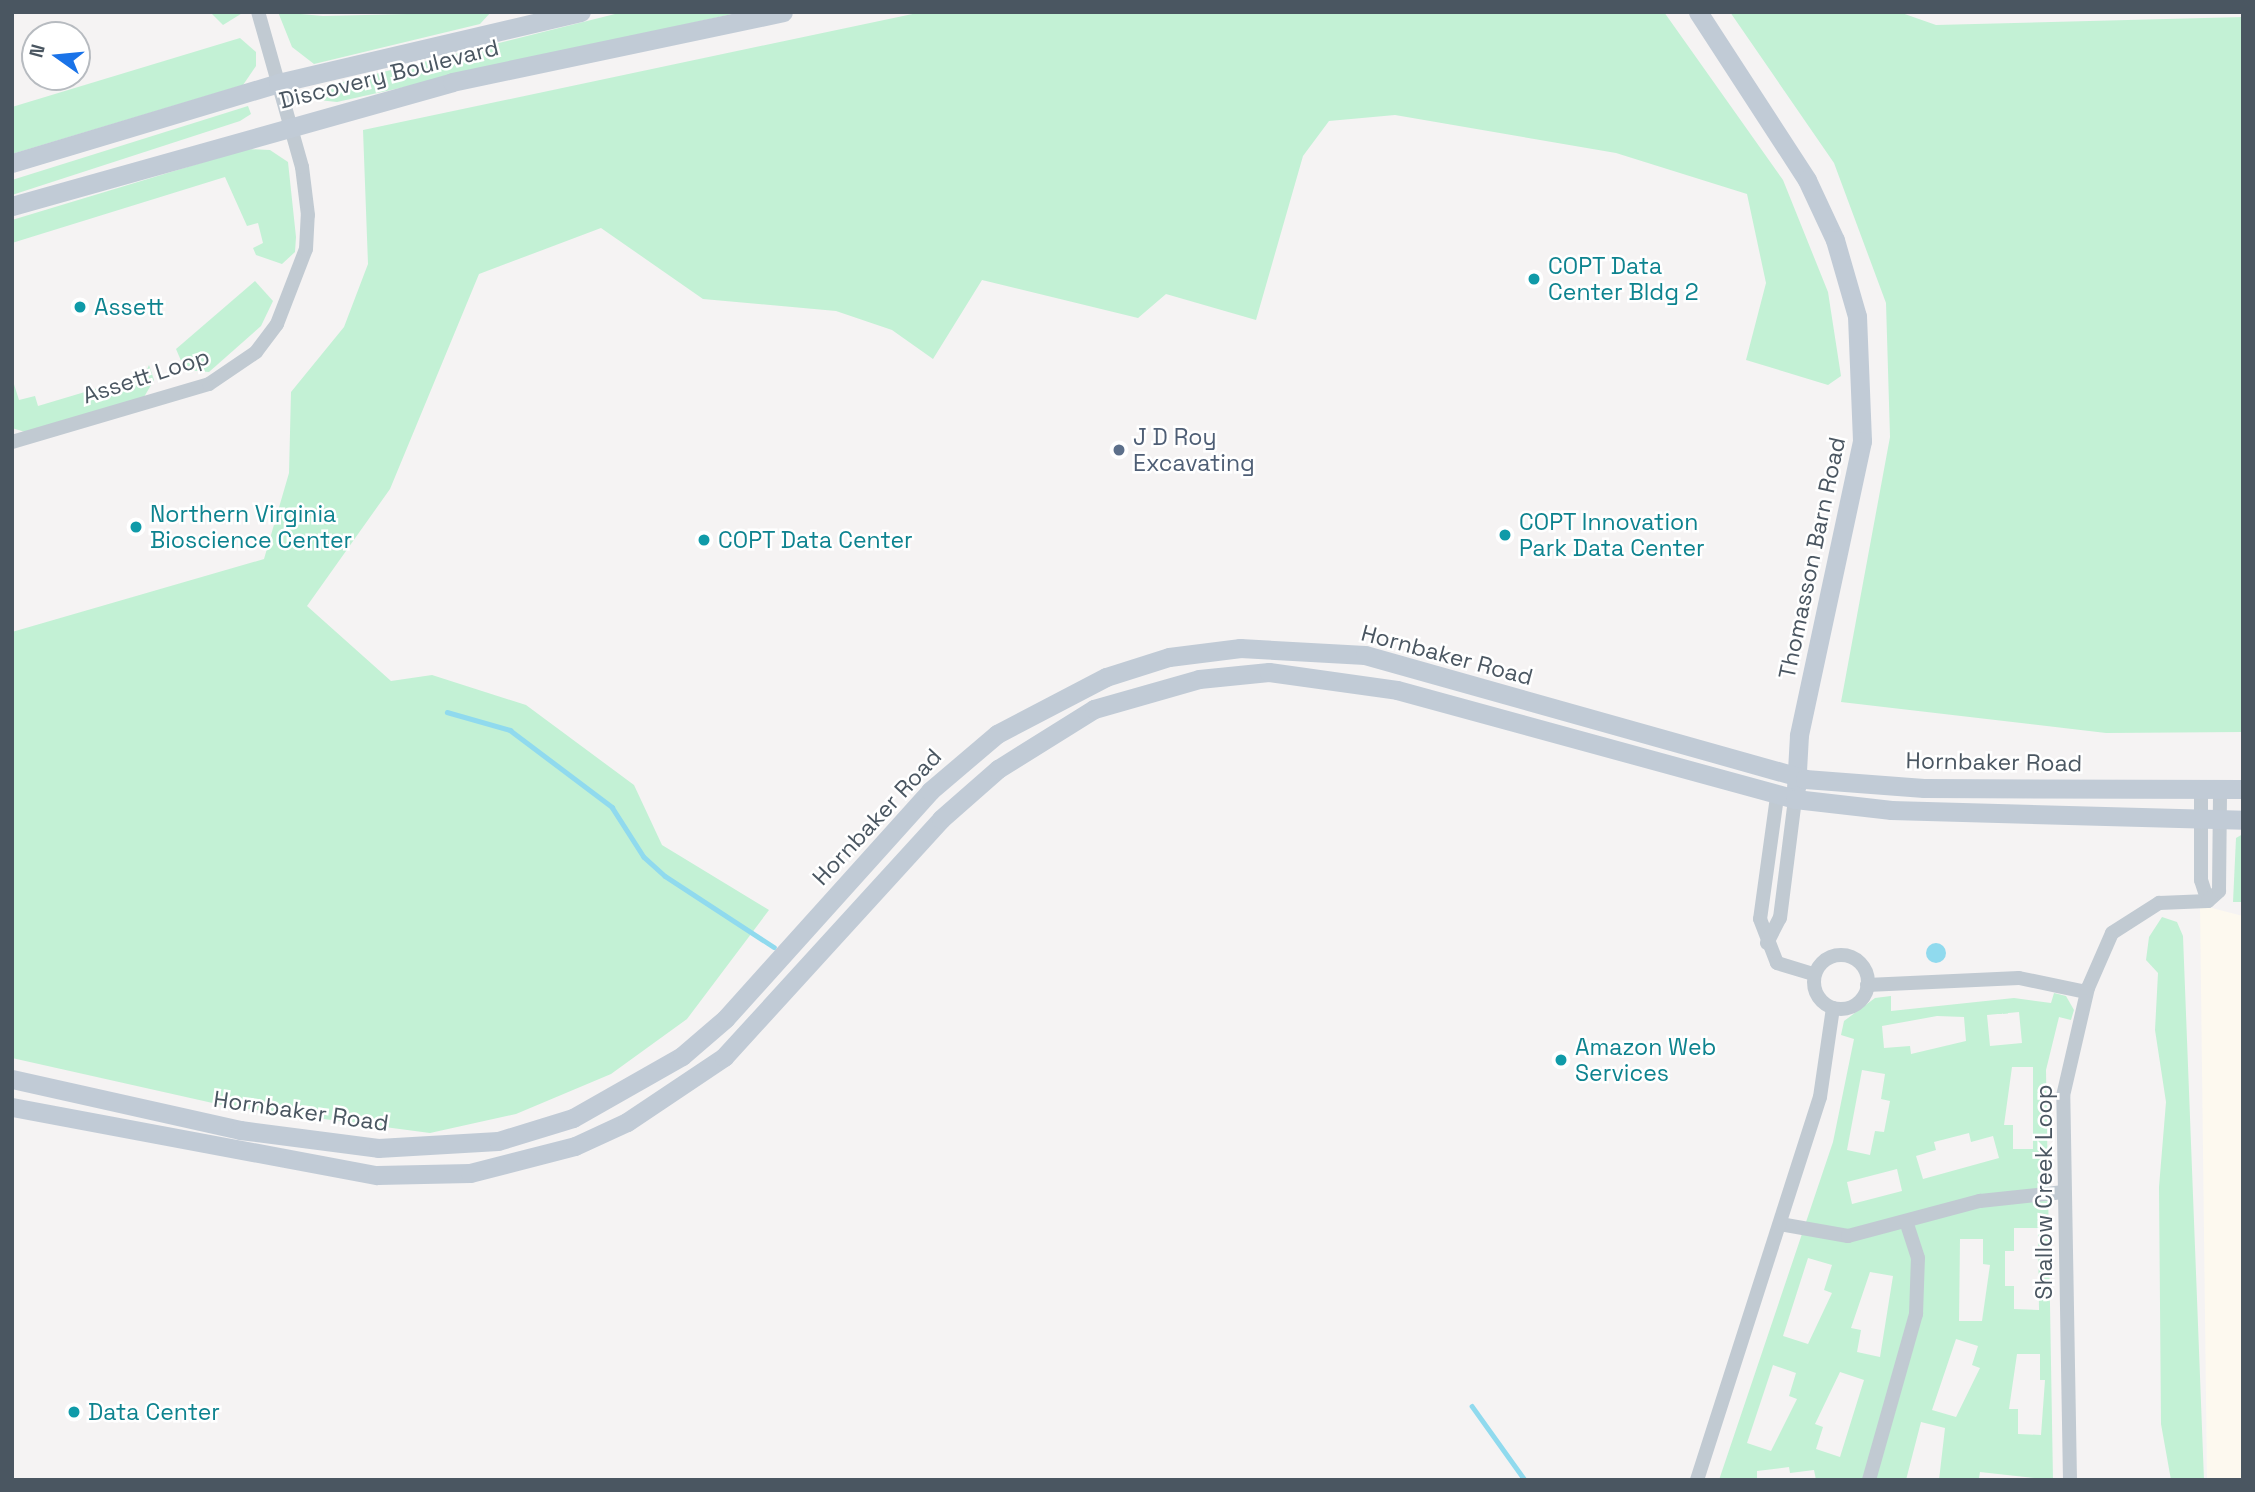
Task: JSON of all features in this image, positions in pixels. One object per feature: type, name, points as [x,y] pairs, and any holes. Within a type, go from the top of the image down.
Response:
[{"type":"main road","name":"Discovery Boulevard","points":[[12,163],[278,83],[581,12]]},
{"type":"main road","name":"Discovery Boulevard","points":[[12,206],[290,123],[783,12]]},
{"type":"main road","name":"Thomasson Barn Road","points":[[1698,12],[1807,180],[1835,240],[1857,316],[1863,441],[1786,798]]},
{"type":"main road","name":"Hornbaker Road","points":[[12,1080],[299,1140],[407,1149],[516,1137],[573,1118],[682,1056],[725,1019],[874,852],[964,759],[1048,704],[1132,668],[1240,648],[1365,656],[1789,776],[1924,788],[2243,789]]},
{"type":"main road","name":"Hornbaker Road","points":[[12,1107],[377,1175],[470,1173],[517,1164],[627,1122],[692,1083],[751,1029],[958,801],[1062,724],[1151,690],[1269,672],[1397,690],[1786,798],[1891,810],[2243,820]]},
{"type":"main road","points":[[874,852],[894,872]]},
{"type":"street","name":"Assett Loop","points":[[12,442],[209,384],[256,352],[294,291],[306,248],[307,203],[290,123],[258,12]]},
{"type":"street","name":"Shallow Creek Loop","points":[[2070,1480],[2063,1096],[2086,992],[2098,957],[2123,922],[2159,903],[2208,901],[2201,880],[2211,820],[2211,789]]},
{"type":"street","points":[[1786,798],[1780,918],[1767,943],[1777,963],[1814,974]]},
{"type":"street","points":[[1848,955],[1862,964],[1867,985],[1858,1003],[1833,1008],[1815,992],[1814,974],[1823,960],[1848,955]]},
{"type":"street","points":[[1867,985],[2019,978],[2086,992]]},
{"type":"street","points":[[1697,1480],[1820,1097],[1833,1008]]},
{"type":"street","points":[[1780,1224],[1848,1236],[1907,1224],[1980,1201],[2064,1192]]},
{"type":"street","points":[[1869,1480],[1916,1314],[1918,1258],[1907,1224]]},
{"type":"shaded area","points":[[2200,905],[2243,916],[2243,1480],[2207,1480]]},
{"type":"green space","points":[[210,12],[244,12],[223,25]]},
{"type":"green space","points":[[278,12],[323,16],[491,12],[480,24],[314,64],[292,47]]},
{"type":"green space","points":[[623,12],[741,12],[337,102],[318,100],[331,85]]},
{"type":"green space","points":[[922,12],[1664,12],[1783,180],[1828,292],[1841,376],[1828,385],[1746,360],[1766,283],[1747,194],[1616,153],[1395,115],[1329,121],[1303,156],[1256,320],[1166,294],[1138,318],[982,280],[933,359],[892,330],[836,311],[703,299],[601,228],[479,274],[390,489],[307,606],[391,681],[432,675],[526,705],[634,785],[662,845],[769,910],[687,1019],[611,1074],[516,1114],[430,1133],[226,1106],[12,1058],[12,632],[264,559],[289,473],[291,392],[344,327],[368,264],[363,130]]},
{"type":"green space","points":[[1730,12],[1899,12],[1936,25],[2243,17],[2243,732],[2106,733],[1841,702],[1890,437],[1886,303],[1834,163]]},
{"type":"green space","points":[[240,38],[256,52],[256,66],[243,85],[12,154],[12,107],[65,91],[91,91],[91,83]]},
{"type":"green space","points":[[248,106],[251,114],[240,121],[12,195],[12,180]]},
{"type":"green space","points":[[247,149],[270,150],[288,162],[296,237],[295,252],[282,264],[256,255],[253,248],[263,243],[258,223],[247,226],[225,177],[12,243],[12,220]]},
{"type":"green space","points":[[255,281],[273,301],[261,326],[209,372],[185,370],[176,349]]},
{"type":"green space","points":[[149,365],[154,380],[144,397],[25,432],[12,428],[12,378],[19,400],[35,396],[38,406],[145,374]]},
{"type":"green space","points":[[2243,834],[2243,902],[2233,902],[2236,838]]},
{"type":"green space","points":[[2162,917],[2177,922],[2183,936],[2204,1480],[2171,1480],[2161,1424],[2159,1187],[2166,1102],[2155,1030],[2158,973],[2146,960],[2149,937]]},
{"type":"green space","points":[[2054,993],[2066,996],[2074,1010],[2071,1020],[2059,1017],[2046,1070],[2053,1480],[1980,1472],[1979,1478],[1939,1480],[1945,1428],[1921,1422],[1906,1480],[1816,1480],[1814,1470],[1790,1473],[1789,1467],[1757,1471],[1757,1479],[1719,1480],[1833,1142],[1854,1039],[1841,1035],[1844,1021],[1875,998],[1891,996],[1891,1011],[2014,998],[2051,1003]],"holes":[[[2019,1012],[2022,1043],[1990,1046],[1987,1015]],[[1937,1016],[1964,1017],[1966,1041],[1911,1054],[1910,1046],[1884,1048],[1882,1026]],[[2012,1067],[2033,1067],[2033,1149],[2013,1149],[2013,1125],[2004,1125]],[[1862,1070],[1885,1074],[1881,1099],[1890,1101],[1884,1132],[1875,1131],[1870,1155],[1847,1150]],[[1969,1133],[1971,1142],[1993,1136],[1999,1158],[1923,1179],[1916,1156],[1936,1150],[1934,1142]],[[1897,1169],[1902,1191],[1852,1204],[1847,1182]],[[2014,1228],[2038,1228],[2039,1310],[2014,1309],[2014,1286],[2005,1286],[2005,1251],[2014,1251]],[[1960,1239],[1983,1239],[1983,1264],[1990,1265],[1982,1321],[1959,1321]],[[1808,1258],[1832,1265],[1824,1290],[1832,1293],[1808,1344],[1783,1336]],[[1870,1272],[1893,1276],[1880,1357],[1857,1352],[1861,1330],[1851,1328]],[[1956,1339],[1978,1346],[1972,1365],[1980,1368],[1956,1417],[1932,1410]],[[2017,1354],[2040,1354],[2040,1380],[2045,1380],[2041,1435],[2018,1434],[2018,1409],[2009,1409]],[[1773,1365],[1796,1373],[1789,1396],[1797,1399],[1771,1451],[1747,1443]],[[1840,1372],[1864,1380],[1840,1457],[1816,1449],[1823,1427],[1815,1424]]]},
{"type":"water","points":[[1936,943],[1943,946],[1946,953],[1943,960],[1936,963],[1929,960],[1926,953],[1929,946]]},
{"type":"waterway","points":[[447,712],[510,730],[612,807],[644,857],[665,876],[774,947]]},
{"type":"waterway","points":[[1472,1406],[1525,1480]]},
{"type":"place","name":"COPT Data Center Bldg 2","points":[[1534,279]]},
{"type":"place","name":"Assett","points":[[80,307]]},
{"type":"place","name":"J D Roy Excavating","points":[[1119,450]]},
{"type":"place","name":"Northern Virginia Bioscience Center","points":[[136,527]]},
{"type":"place","name":"COPT Innovation Park Data Center","points":[[1505,535]]},
{"type":"place","name":"COPT Data Center","points":[[704,540]]},
{"type":"place","name":"Amazon Web Services","points":[[1561,1060]]},
{"type":"place","name":"Data Center","points":[[74,1412]]}]
